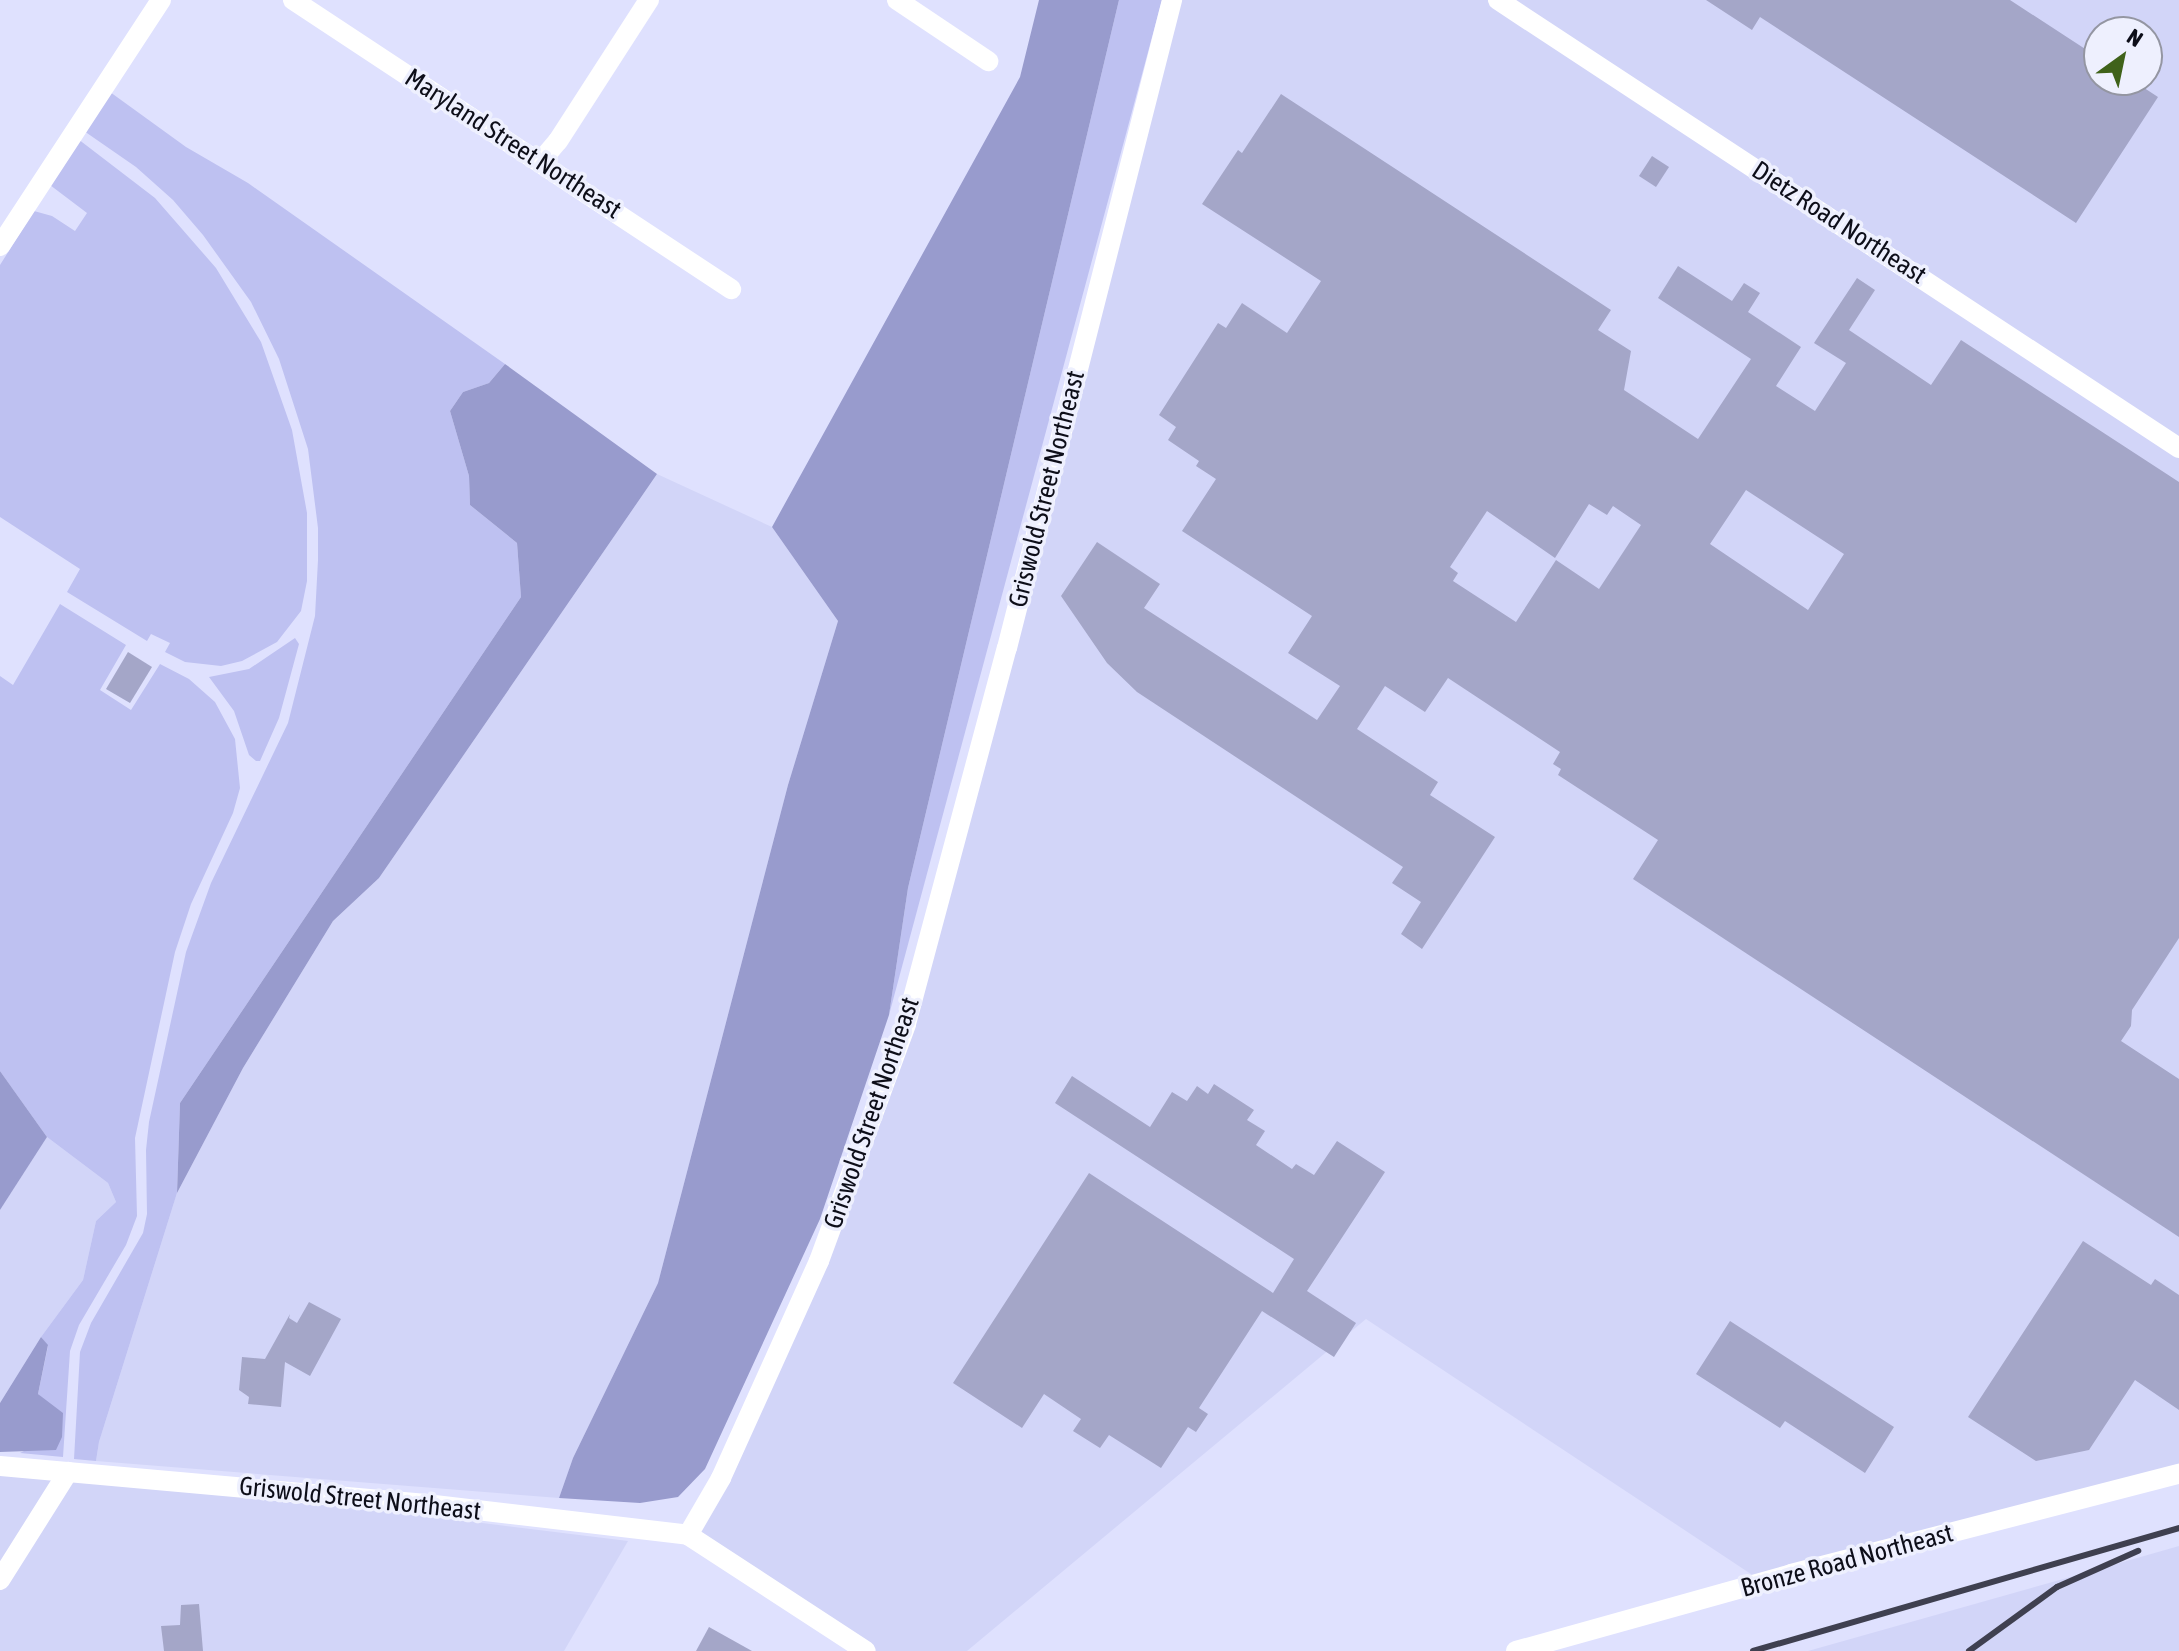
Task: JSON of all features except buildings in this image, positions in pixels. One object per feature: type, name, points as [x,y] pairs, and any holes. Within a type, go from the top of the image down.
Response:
[{"type":"street","points":[[3,232],[161,0]]},
{"type":"street","name":"Maryland Street Northeast","points":[[293,0],[731,289]]},
{"type":"street","points":[[541,161],[558,141],[649,0]]},
{"type":"street","points":[[897,0],[988,61]]},
{"type":"street","name":"Griswold Street Northeast","points":[[0,1466],[426,1504],[688,1535],[721,1478],[819,1261],[906,1024],[1007,648],[1172,0]]},
{"type":"street","name":"Dietz Road Northeast","points":[[1498,0],[2179,448]]},
{"type":"street","points":[[0,1580],[68,1472]]},
{"type":"street","name":"Bronze Road Northeast","points":[[1516,1651],[1791,1574],[2179,1474]]},
{"type":"street","points":[[688,1535],[866,1651]]},
{"type":"shaded area","points":[[1039,0],[1119,0],[908,888],[889,1015],[820,1219],[705,1469],[678,1497],[640,1503],[559,1498],[573,1458],[658,1283],[788,785],[838,621],[772,527],[1020,77]]},
{"type":"shaded area","points":[[1119,0],[1162,0],[889,1015],[908,888]]},
{"type":"shaded area","points":[[1172,0],[2179,0],[2179,1474],[1763,1582],[1366,1319],[967,1651],[866,1651],[688,1535],[861,1155]]},
{"type":"shaded area","points":[[110,92],[186,147],[248,183],[505,364],[489,383],[463,392],[450,411],[469,476],[470,505],[517,543],[521,597],[180,1103],[177,1193],[99,1442],[96,1461],[74,1459],[80,1352],[91,1323],[143,1233],[147,1214],[149,1122],[186,952],[211,883],[288,723],[315,616],[318,560],[318,528],[308,449],[279,359],[251,302],[203,235],[173,200],[136,167],[84,131]]},
{"type":"shaded area","points":[[78,139],[155,198],[216,268],[261,342],[292,430],[307,513],[307,581],[301,611],[277,642],[242,661],[221,666],[185,662],[165,652],[170,643],[151,634],[147,641],[67,592],[80,569],[0,517],[0,265],[34,211],[52,216],[75,231],[87,213],[50,185]]},
{"type":"shaded area","points":[[505,364],[657,474],[379,878],[333,921],[243,1068],[177,1193],[180,1103],[521,597],[517,543],[470,505],[469,476],[450,411],[463,392],[489,383]]},
{"type":"shaded area","points":[[657,474],[772,527],[838,621],[788,785],[658,1283],[573,1458],[559,1498],[96,1461],[99,1442],[177,1193],[243,1068],[333,921],[379,878]]},
{"type":"shaded area","points":[[60,604],[126,645],[100,690],[131,710],[160,664],[189,679],[215,702],[235,739],[240,788],[233,813],[191,904],[175,952],[135,1138],[137,1216],[126,1245],[79,1325],[70,1351],[63,1457],[20,1453],[28,1449],[56,1450],[45,1401],[38,1394],[48,1346],[41,1337],[83,1280],[96,1221],[116,1202],[108,1183],[47,1137],[0,1071],[0,676],[13,685]]},
{"type":"shaded area","points":[[295,638],[299,644],[279,718],[260,761],[256,761],[249,755],[234,711],[209,677],[249,669]]},
{"type":"shaded area","points":[[0,1071],[47,1137],[0,1210]]},
{"type":"shaded area","points":[[47,1137],[108,1183],[116,1202],[96,1221],[83,1280],[41,1337],[0,1403],[0,1210]]},
{"type":"shaded area","points":[[41,1337],[48,1345],[38,1394],[63,1413],[62,1437],[56,1450],[0,1452],[0,1403]]},
{"type":"shaded area","points":[[0,1466],[628,1541],[564,1651],[0,1651]]},
{"type":"shaded area","points":[[2179,1546],[2179,1651],[1808,1651],[2081,1574]]},
{"type":"railway","points":[[1753,1651],[2179,1528]]},
{"type":"railway","points":[[1969,1651],[2057,1587],[2138,1551]]}]
